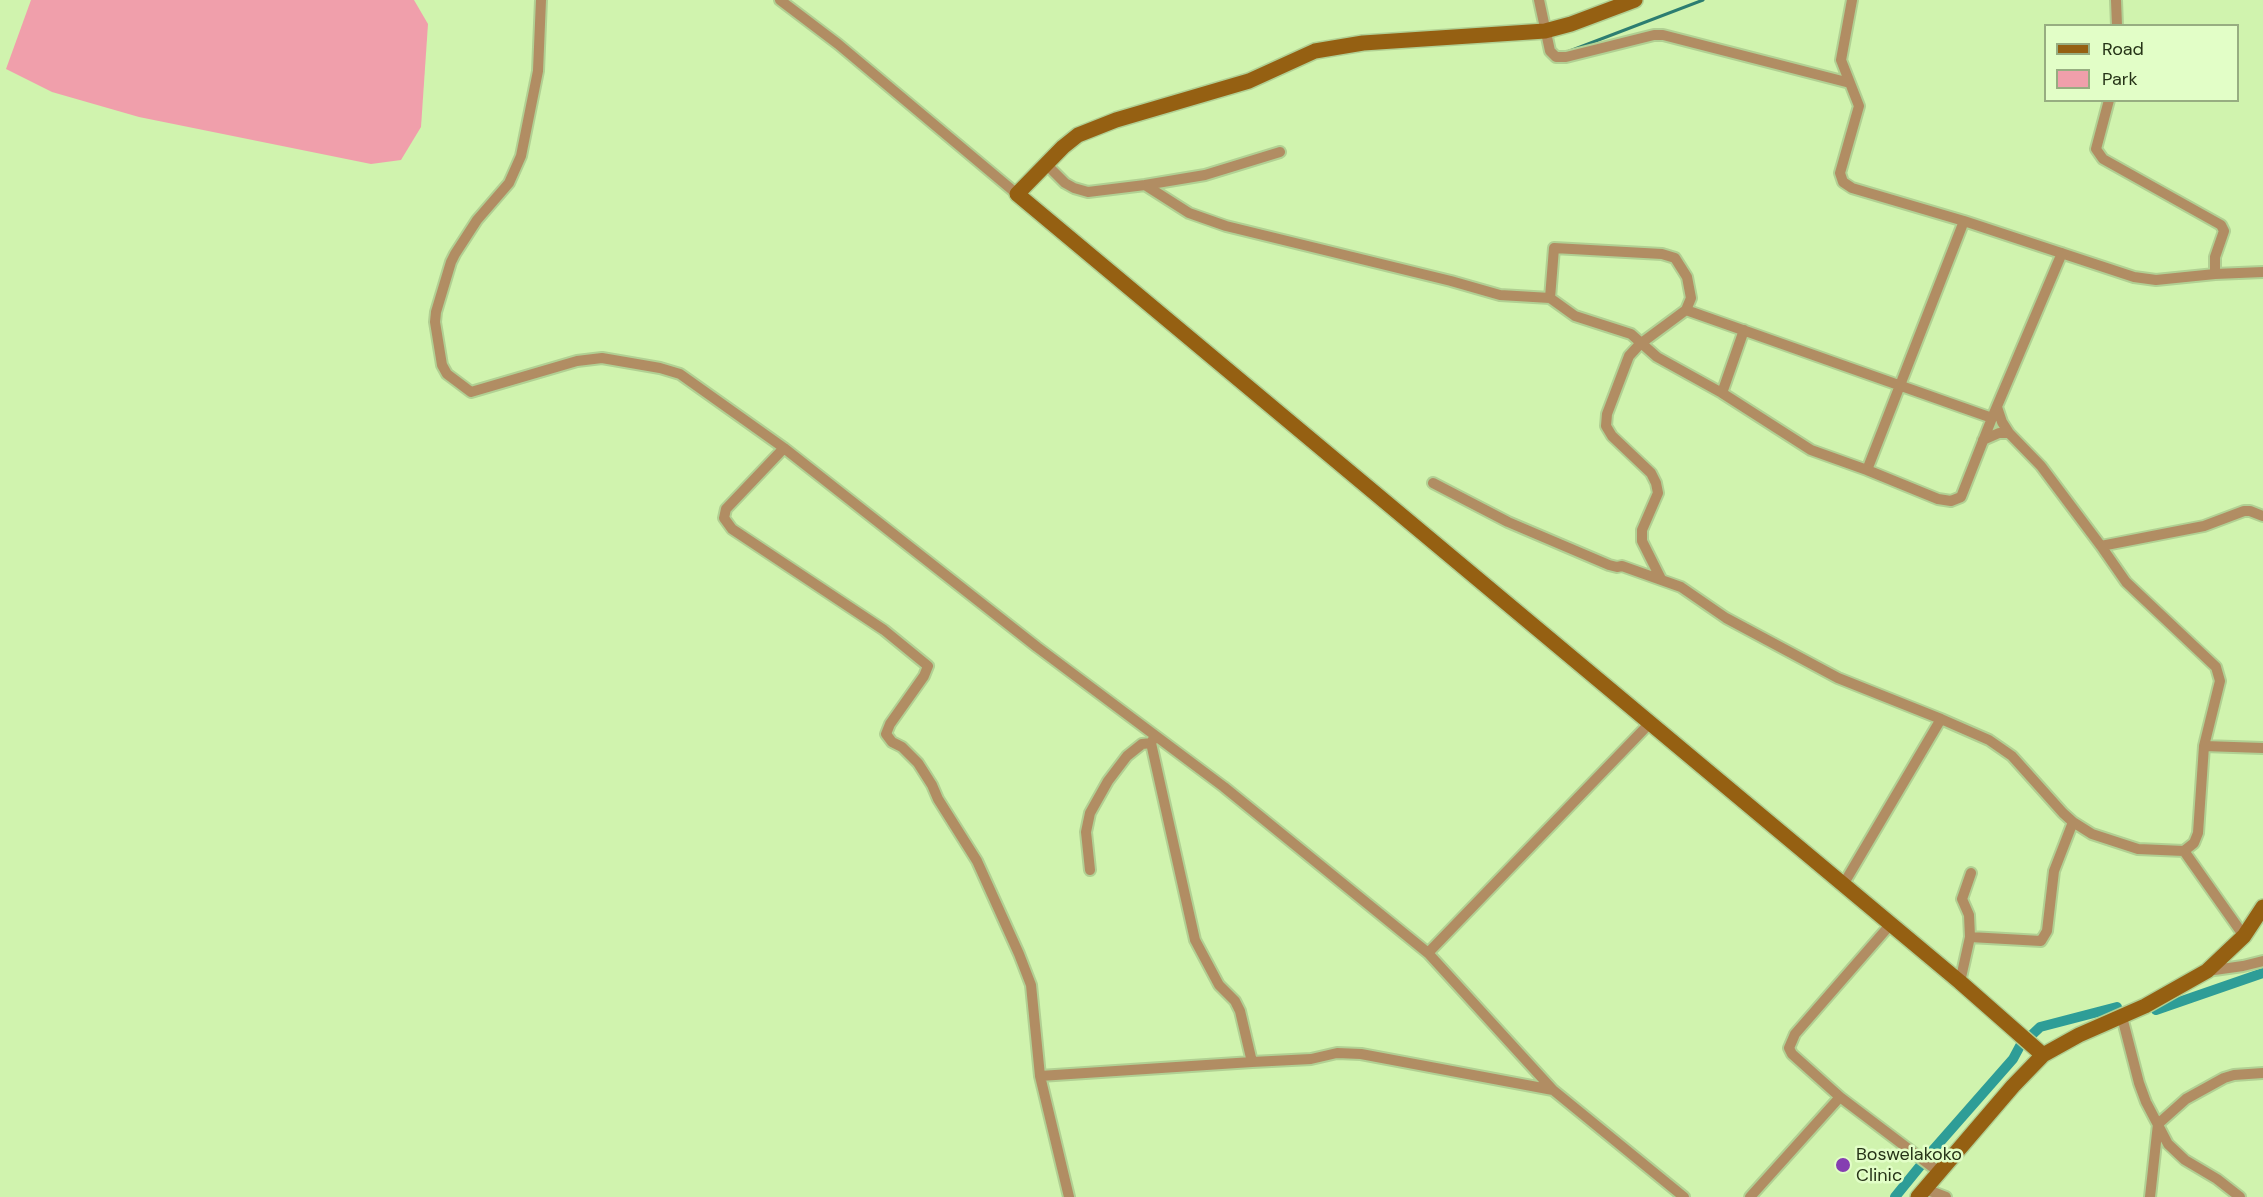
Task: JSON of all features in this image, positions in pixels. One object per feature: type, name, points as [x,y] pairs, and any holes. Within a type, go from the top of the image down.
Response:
[{"type":"street","points":[[541,0],[538,71],[521,156],[509,183],[477,220],[455,254],[436,312],[435,322],[442,365],[447,374],[471,392],[577,361],[602,358],[660,368],[680,374],[784,448],[1153,739],[1224,787],[1428,952],[1553,1090],[1684,1197]]},
{"type":"street","points":[[780,0],[838,44],[1960,982],[2039,1051]]},
{"type":"street","points":[[1539,0],[1550,51],[1556,57],[1566,57],[1654,35],[1663,35],[1850,83]]},
{"type":"street","points":[[1017,194],[1078,135],[1095,127],[1249,81],[1315,51],[1363,43],[1545,31],[1571,24],[1635,0]]},
{"type":"street","points":[[1852,2],[1841,60],[1859,106],[1840,173],[1843,182],[1852,188],[1964,221],[2134,277],[2156,280],[2263,272]]},
{"type":"street","points":[[2116,5],[2117,24]]},
{"type":"street","points":[[2108,102],[2096,149],[2103,159],[2221,225],[2224,231],[2215,257],[2215,274]]},
{"type":"street","points":[[1046,164],[1065,183],[1088,192],[1204,175],[1280,152]]},
{"type":"street","points":[[1145,185],[1189,213],[1226,226],[1500,295],[1550,298],[1575,316],[1630,334],[1658,357],[1722,393],[1811,450],[1867,470],[1938,500],[1951,501],[1962,497],[1992,418],[2062,253]]},
{"type":"street","points":[[1867,470],[1964,221]]},
{"type":"street","points":[[1550,298],[1554,248],[1662,254],[1675,258],[1687,277],[1691,298],[1686,310],[1640,344],[1629,356],[1607,414],[1606,426],[1612,436],[1652,474],[1656,483],[1658,493],[1642,530],[1642,541],[1661,579]]},
{"type":"street","points":[[1686,310],[1992,418]]},
{"type":"street","points":[[1722,393],[1744,330]]},
{"type":"street","points":[[1433,483],[1518,526],[1609,565],[1622,566],[1681,587],[1726,618],[1838,678],[1989,740],[2012,756],[2073,822],[2092,834],[2139,849],[2184,851],[2194,843],[2198,833],[2204,746],[2220,681],[2216,667],[2126,582],[2041,466],[2009,433],[2002,422],[1997,406]]},
{"type":"street","points":[[1983,440],[1999,433],[2009,433]]},
{"type":"street","points":[[784,448],[726,509],[724,518],[732,529],[884,630],[928,666],[890,724],[886,734],[892,742],[902,747],[918,763],[933,785],[938,799],[977,861],[1019,954],[1031,985],[1040,1076],[1069,1197]]},
{"type":"street","points":[[2101,546],[2204,526],[2244,511],[2263,516]]},
{"type":"street","points":[[1843,885],[1941,719]]},
{"type":"street","points":[[1428,952],[1649,724]]},
{"type":"street","points":[[1090,870],[1086,832],[1090,813],[1108,781],[1127,756],[1142,744],[1153,739]]},
{"type":"street","points":[[1153,739],[1195,940],[1219,985],[1235,1001],[1240,1011],[1252,1062]]},
{"type":"street","points":[[2204,746],[2263,748]]},
{"type":"street","points":[[1970,937],[2041,941],[2047,931],[2056,866],[2073,822]]},
{"type":"street","points":[[2184,851],[2244,936]]},
{"type":"street","points":[[1960,982],[1970,937],[1970,915],[1962,898],[1971,873]]},
{"type":"street","points":[[1946,1197],[1922,1193],[2013,1086],[2039,1051],[2122,1017],[2207,971],[2244,936],[2263,907]]},
{"type":"street","points":[[1890,925],[1795,1034],[1790,1043],[1792,1054],[1840,1097],[1939,1172]]},
{"type":"street","points":[[2207,971],[2263,961]]},
{"type":"street","points":[[2122,1017],[2139,1083],[2146,1102],[2168,1144],[2185,1160],[2217,1179],[2240,1197]]},
{"type":"street","points":[[1040,1076],[1311,1059],[1337,1053],[1361,1054],[1553,1090]]},
{"type":"street","points":[[2150,1197],[2158,1124],[2186,1099],[2216,1083],[2234,1075],[2263,1072]]},
{"type":"street","points":[[1750,1197],[1840,1097]]},
{"type":"green space","points":[[31,0],[414,0],[428,24],[421,127],[401,160],[371,164],[139,117],[52,92],[6,69]]},
{"type":"waterway","points":[[1567,52],[1703,0]]},
{"type":"waterway","points":[[2156,1010],[2263,973]]},
{"type":"waterway","points":[[1926,1158],[2013,1059],[2020,1046],[2040,1027],[2117,1007]]},
{"type":"waterway","points":[[1895,1197],[1921,1165]]},
{"type":"place","name":"Boswelakoko Clinic","points":[[1843,1165]]}]
